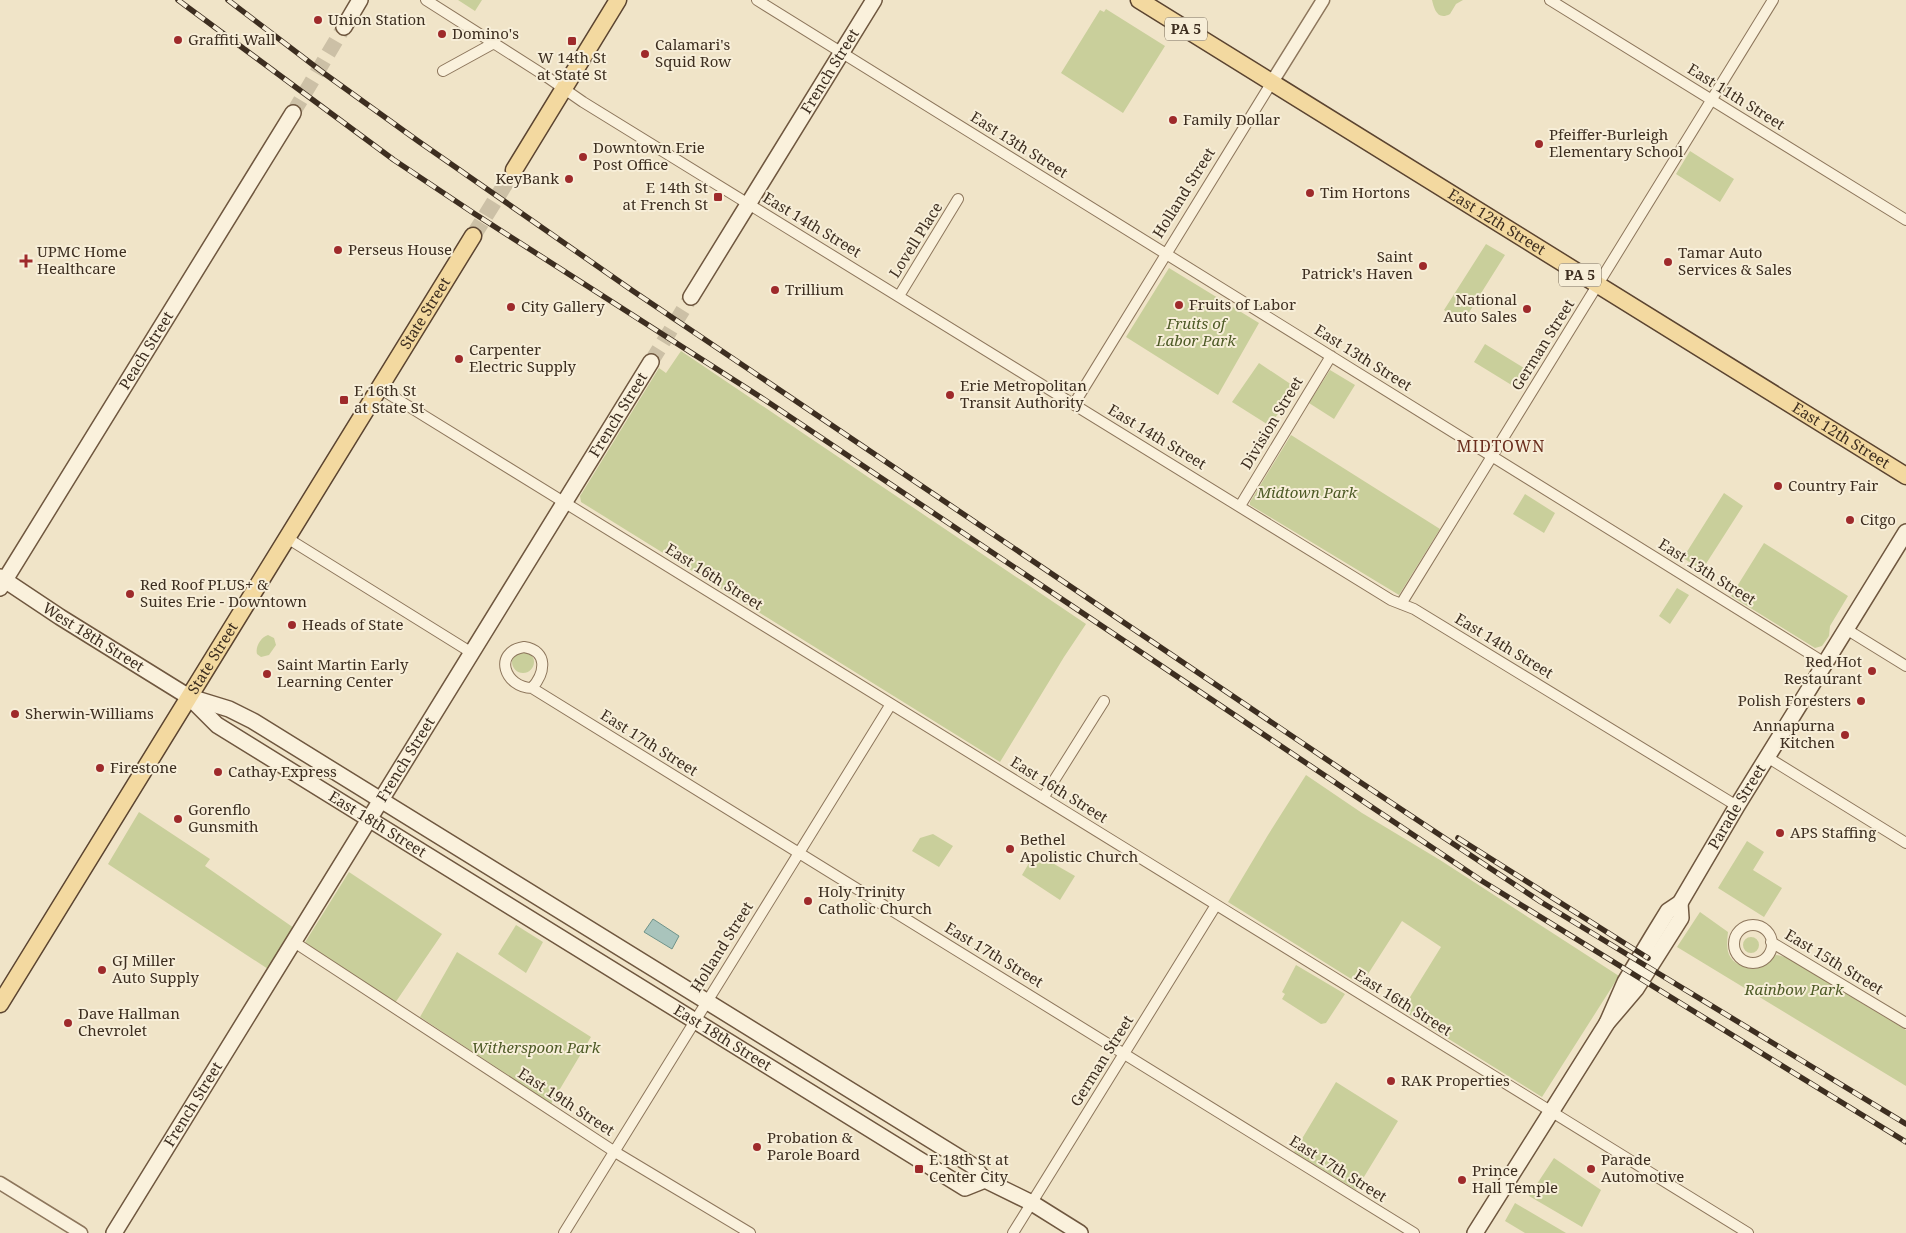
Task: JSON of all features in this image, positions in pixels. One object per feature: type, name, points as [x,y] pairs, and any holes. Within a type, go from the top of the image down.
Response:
[{"type":"main road","points":[[344,27],[360,0]]},
{"type":"main road","points":[[514,170],[618,0]]},
{"type":"main road","name":"French Street","points":[[691,296],[874,0]]},
{"type":"main road","name":"East 12th Street","points":[[1139,0],[1906,476]]},
{"type":"main road","name":"Peach Street","points":[[2,581],[293,113]]},
{"type":"main road","name":"State Street","points":[[0,1004],[473,236]]},
{"type":"main road","name":"French Street","points":[[114,1233],[651,362]]},
{"type":"main road","name":"Parade Street","points":[[1475,1233],[1607,1023],[1636,989],[1681,918],[1680,903],[1737,806],[1906,532]]},
{"type":"main road","name":"West 18th Street","points":[[2,581],[189,697]]},
{"type":"main road","name":"East 18th Street","points":[[189,697],[229,709],[253,721],[973,1166],[985,1180],[1032,1203],[1080,1233]]},
{"type":"main road","name":"East 18th Street","points":[[189,697],[217,725],[965,1188],[985,1180]]},
{"type":"street","name":"East 14th Street","points":[[426,0],[748,204],[1390,600],[1414,609],[1737,806]]},
{"type":"street","name":"East 13th Street","points":[[757,0],[1826,663]]},
{"type":"street","name":"Holland Street","points":[[1074,404],[1323,0]]},
{"type":"street","name":"East 11th Street","points":[[1550,0],[1906,220]]},
{"type":"street","name":"German Street","points":[[1401,604],[1772,0]]},
{"type":"street","points":[[443,71],[494,43]]},
{"type":"street","name":"Lovell Place","points":[[899,296],[958,199]]},
{"type":"street","name":"Division Street","points":[[1240,506],[1330,356]]},
{"type":"street","name":"East 16th Street","points":[[380,388],[1748,1233]]},
{"type":"street","points":[[287,538],[472,653]]},
{"type":"street","points":[[1846,629],[1906,666]]},
{"type":"street","name":"East 17th Street","points":[[532,688],[1414,1233]]},
{"type":"street","points":[[1043,798],[1104,701]]},
{"type":"street","name":"Holland Street","points":[[564,1233],[891,704]]},
{"type":"street","points":[[1768,757],[1906,843]]},
{"type":"street","name":"German Street","points":[[1013,1233],[1216,905]]},
{"type":"street","name":"East 19th Street","points":[[294,942],[615,1152],[750,1233]]},
{"type":"street","name":"East 15th Street","points":[[1772,942],[1906,1023]]},
{"type":"street","points":[[0,1183],[81,1233]]},
{"type":"green space","points":[[458,0],[482,0],[475,11]]},
{"type":"green space","points":[[1432,0],[1463,0],[1456,4],[1450,14],[1442,16],[1437,13]]},
{"type":"green space","points":[[1106,9],[1165,46],[1123,113],[1061,73],[1100,10],[1104,12]]},
{"type":"green space","points":[[1690,151],[1734,179],[1720,202],[1676,174]]},
{"type":"green space","points":[[1486,244],[1505,255],[1463,322],[1444,310]]},
{"type":"green space","name":"Fruits of Labor Park","points":[[1169,268],[1259,323],[1218,395],[1126,337]]},
{"type":"green space","points":[[1485,344],[1529,371],[1518,389],[1474,362]]},
{"type":"green space","points":[[681,351],[1086,624],[1000,762],[581,502],[580,496],[659,368],[666,373]]},
{"type":"green space","points":[[1259,363],[1295,387],[1270,426],[1232,402]]},
{"type":"green space","points":[[1330,370],[1355,385],[1334,419],[1309,403]]},
{"type":"green space","name":"Midtown Park","points":[[1291,435],[1440,529],[1399,595],[1250,505],[1250,502]]},
{"type":"green space","points":[[1724,493],[1743,506],[1702,570],[1683,558]]},
{"type":"green space","points":[[1525,494],[1555,513],[1544,533],[1513,514]]},
{"type":"green space","points":[[1764,543],[1848,596],[1830,626],[1829,636],[1822,646],[1815,648],[1731,596]]},
{"type":"green space","points":[[1677,588],[1689,595],[1670,624],[1659,616]]},
{"type":"green space","points":[[268,635],[274,638],[276,645],[269,655],[261,657],[257,654],[258,645]]},
{"type":"green space","points":[[523,651],[533,658],[534,662],[527,672],[523,673],[513,666],[512,662],[519,652]]},
{"type":"green space","points":[[1306,775],[1362,813],[1440,860],[1619,976],[1542,1097],[1402,1010],[1441,947],[1402,921],[1361,985],[1228,902]]},
{"type":"green space","points":[[139,812],[210,859],[205,866],[294,928],[268,969],[108,864]]},
{"type":"green space","points":[[933,834],[953,846],[939,867],[912,851],[920,838]]},
{"type":"green space","points":[[1747,841],[1764,852],[1753,870],[1782,888],[1764,917],[1718,888]]},
{"type":"green space","points":[[1035,853],[1075,876],[1060,900],[1022,875]]},
{"type":"green space","points":[[349,872],[442,934],[395,1003],[304,944]]},
{"type":"green space","name":"Rainbow Park","points":[[1700,912],[1728,932],[1727,949],[1731,958],[1739,964],[1749,968],[1759,968],[1776,955],[1788,958],[1906,1030],[1906,1086],[1677,947]]},
{"type":"green space","points":[[516,925],[543,942],[526,973],[498,954]]},
{"type":"green space","points":[[1751,937],[1757,939],[1759,945],[1757,951],[1751,953],[1745,951],[1743,945],[1745,939]]},
{"type":"green space","name":"Witherspoon Park","points":[[457,952],[591,1037],[551,1104],[420,1017]]},
{"type":"green space","points":[[1296,965],[1345,994],[1326,1023],[1321,1024],[1282,999],[1285,994],[1282,992]]},
{"type":"green space","points":[[1336,1082],[1398,1121],[1356,1190],[1294,1152]]},
{"type":"green space","points":[[1554,1158],[1601,1190],[1582,1227],[1529,1196]]},
{"type":"green space","points":[[1515,1203],[1566,1233],[1525,1233],[1505,1221]]},
{"type":"water","points":[[653,919],[679,936],[672,949],[644,932]]},
{"type":"tunnel","points":[[293,113],[344,27]]},
{"type":"tunnel","points":[[473,236],[514,170]]},
{"type":"tunnel","points":[[651,362],[691,297]]},
{"type":"railway","points":[[178,0],[394,160],[765,400],[1482,881],[1906,1142]]},
{"type":"railway","points":[[228,0],[325,74],[418,141],[633,291],[1360,782],[1541,902],[1906,1124]]},
{"type":"railway","points":[[1458,838],[1648,958]]},
{"type":"place","name":"Union Station","points":[[318,20]]},
{"type":"place","name":"Domino's","points":[[442,34]]},
{"type":"place","name":"Graffiti Wall","points":[[178,40]]},
{"type":"place","name":"W 14th St at State St","points":[[572,41]]},
{"type":"place","name":"Calamari's Squid Row","points":[[645,54]]},
{"type":"place","name":"Family Dollar","points":[[1173,120]]},
{"type":"place","name":"Pfeiffer-Burleigh Elementary School","points":[[1539,144]]},
{"type":"place","name":"Downtown Erie Post Office","points":[[583,157]]},
{"type":"place","name":"KeyBank","points":[[569,179]]},
{"type":"place","name":"Tim Hortons","points":[[1310,193]]},
{"type":"place","name":"E 14th St at French St","points":[[718,197]]},
{"type":"place","name":"Perseus House","points":[[338,250]]},
{"type":"place","name":"UPMC Home Healthcare","points":[[26,261]]},
{"type":"place","name":"Tamar Auto Services & Sales","points":[[1668,262]]},
{"type":"place","name":"Saint Patrick's Haven","points":[[1423,266]]},
{"type":"place","name":"Trillium","points":[[775,290]]},
{"type":"place","name":"Fruits of Labor","points":[[1179,305]]},
{"type":"place","name":"City Gallery","points":[[511,307]]},
{"type":"place","name":"National Auto Sales","points":[[1527,309]]},
{"type":"place","name":"Carpenter Electric Supply","points":[[459,359]]},
{"type":"place","name":"Erie Metropolitan Transit Authority","points":[[950,395]]},
{"type":"place","name":"E 16th St at State St","points":[[344,400]]},
{"type":"place","name":"Country Fair","points":[[1778,486]]},
{"type":"place","name":"Citgo","points":[[1850,520]]},
{"type":"place","name":"Red Roof PLUS+ & Suites Erie - Downtown","points":[[130,594]]},
{"type":"place","name":"Heads of State","points":[[292,625]]},
{"type":"place","name":"Red Hot Restaurant","points":[[1872,671]]},
{"type":"place","name":"Saint Martin Early Learning Center","points":[[267,674]]},
{"type":"place","name":"Polish Foresters","points":[[1861,701]]},
{"type":"place","name":"Sherwin-Williams","points":[[15,714]]},
{"type":"place","name":"Annapurna Kitchen","points":[[1845,735]]},
{"type":"place","name":"Firestone","points":[[100,768]]},
{"type":"place","name":"Cathay Express","points":[[218,772]]},
{"type":"place","name":"Gorenflo Gunsmith","points":[[178,819]]},
{"type":"place","name":"APS Staffing","points":[[1780,833]]},
{"type":"place","name":"Bethel Apolistic Church","points":[[1010,849]]},
{"type":"place","name":"Holy Trinity Catholic Church","points":[[808,901]]},
{"type":"place","name":"GJ Miller Auto Supply","points":[[102,970]]},
{"type":"place","name":"Dave Hallman Chevrolet","points":[[68,1023]]},
{"type":"place","name":"RAK Properties","points":[[1391,1081]]},
{"type":"place","name":"Probation & Parole Board","points":[[757,1147]]},
{"type":"place","name":"E 18th St at Center City","points":[[919,1169]]},
{"type":"place","name":"Parade Automotive","points":[[1591,1169]]},
{"type":"place","name":"Prince Hall Temple","points":[[1462,1180]]},
{"type":"district","name":"MIDTOWN","points":[[1501,446]]}]
